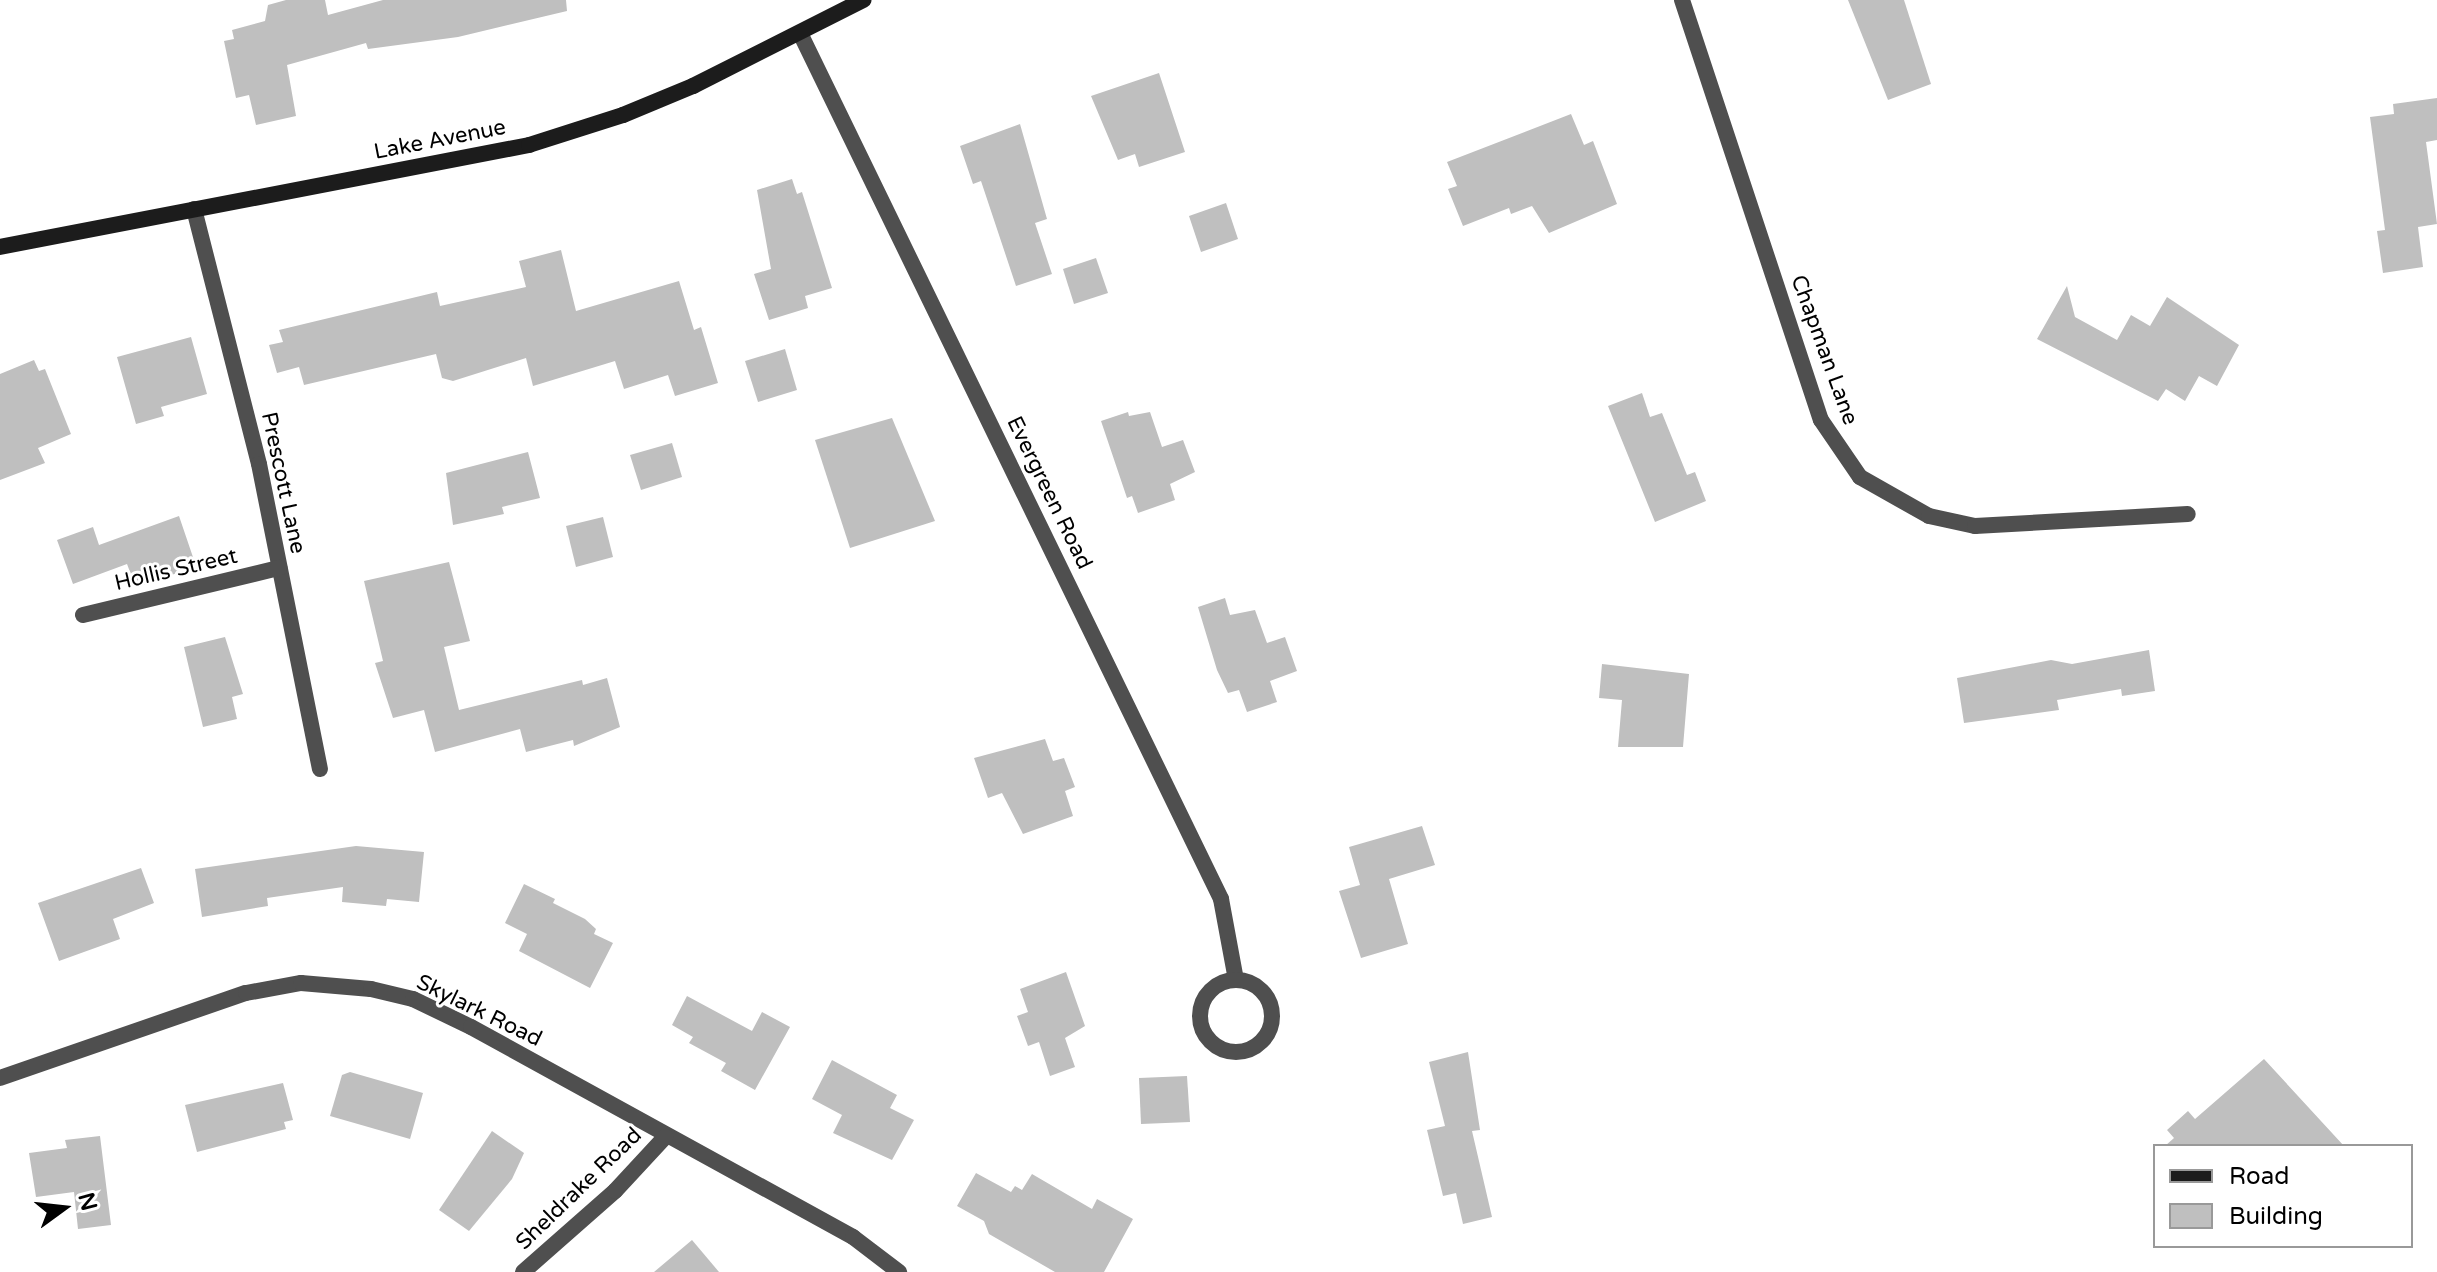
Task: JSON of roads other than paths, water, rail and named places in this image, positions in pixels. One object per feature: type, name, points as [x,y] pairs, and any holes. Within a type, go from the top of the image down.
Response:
[{"type":"main road","name":"Lake Avenue","points":[[0,247],[529,145],[623,115],[800,33],[863,0]]},
{"type":"street","name":"Chapman Lane","points":[[1682,0],[1821,420],[1860,477],[1929,516],[1975,526],[2188,514]]},
{"type":"street","name":"Evergreen Road","points":[[800,33],[1221,899],[1236,980]]},
{"type":"street","name":"Prescott Lane","points":[[194,209],[259,464],[320,769]]},
{"type":"street","name":"Hollis Street","points":[[83,615],[279,568]]},
{"type":"street","points":[[1236,980],[1257,986],[1272,1009],[1266,1037],[1244,1052],[1216,1046],[1200,1018],[1201,1006],[1214,987],[1236,980]]},
{"type":"street","name":"Skylark Road","points":[[0,1078],[246,993],[301,983],[337,985],[413,999],[853,1237],[899,1272]]},
{"type":"street","name":"Sheldrake Road","points":[[523,1272],[615,1191],[665,1137]]}]
